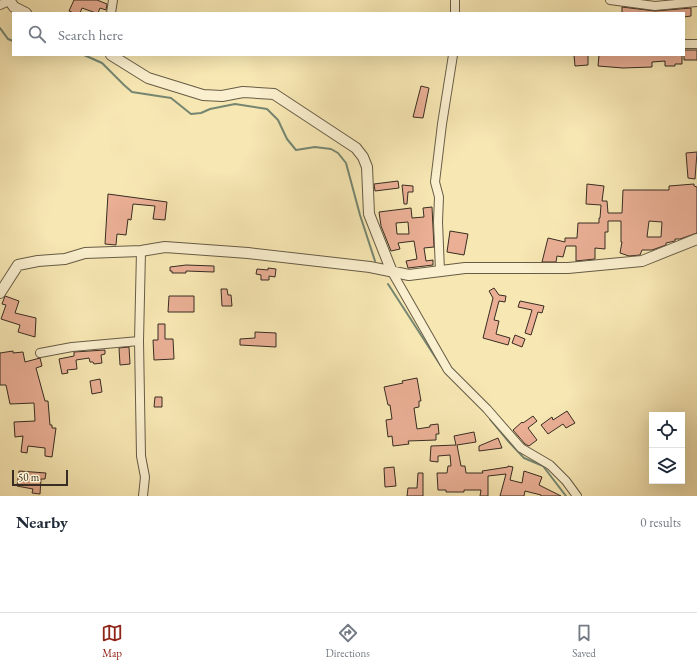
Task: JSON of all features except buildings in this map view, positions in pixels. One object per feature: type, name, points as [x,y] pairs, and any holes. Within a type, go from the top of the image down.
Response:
[{"type":"street","points":[[111,12],[113,0]]},
{"type":"street","points":[[454,12],[455,0]]},
{"type":"street","points":[[610,0],[655,6],[697,2]]},
{"type":"street","points":[[7,2],[24,12]]},
{"type":"street","points":[[685,44],[697,44]]},
{"type":"street","points":[[113,56],[148,78],[203,95],[222,96],[243,92],[274,94],[356,148],[363,157],[367,167],[369,214],[392,272],[448,370],[487,409],[521,448],[550,465],[566,481],[577,496]]},
{"type":"street","points":[[440,271],[439,197],[435,182],[442,124],[453,56]]},
{"type":"street","points":[[0,293],[18,265],[38,261],[65,259],[85,253],[141,251],[165,247],[248,253],[370,267],[409,275],[465,268],[568,268],[642,261],[697,239]]},
{"type":"street","points":[[141,251],[139,341],[141,456],[146,477],[143,496]]},
{"type":"street","points":[[40,353],[72,347],[139,341]]},
{"type":"waterway","points":[[0,28],[8,39],[12,41]]},
{"type":"waterway","points":[[86,56],[102,63],[132,92],[171,98],[191,114],[201,113],[210,109],[235,104],[267,109],[278,120],[287,139],[296,150],[315,147],[331,149],[338,153],[346,163],[360,215],[375,261]]},
{"type":"waterway","points":[[388,284],[441,366]]},
{"type":"waterway","points":[[490,419],[524,458],[543,466],[566,496]]}]
